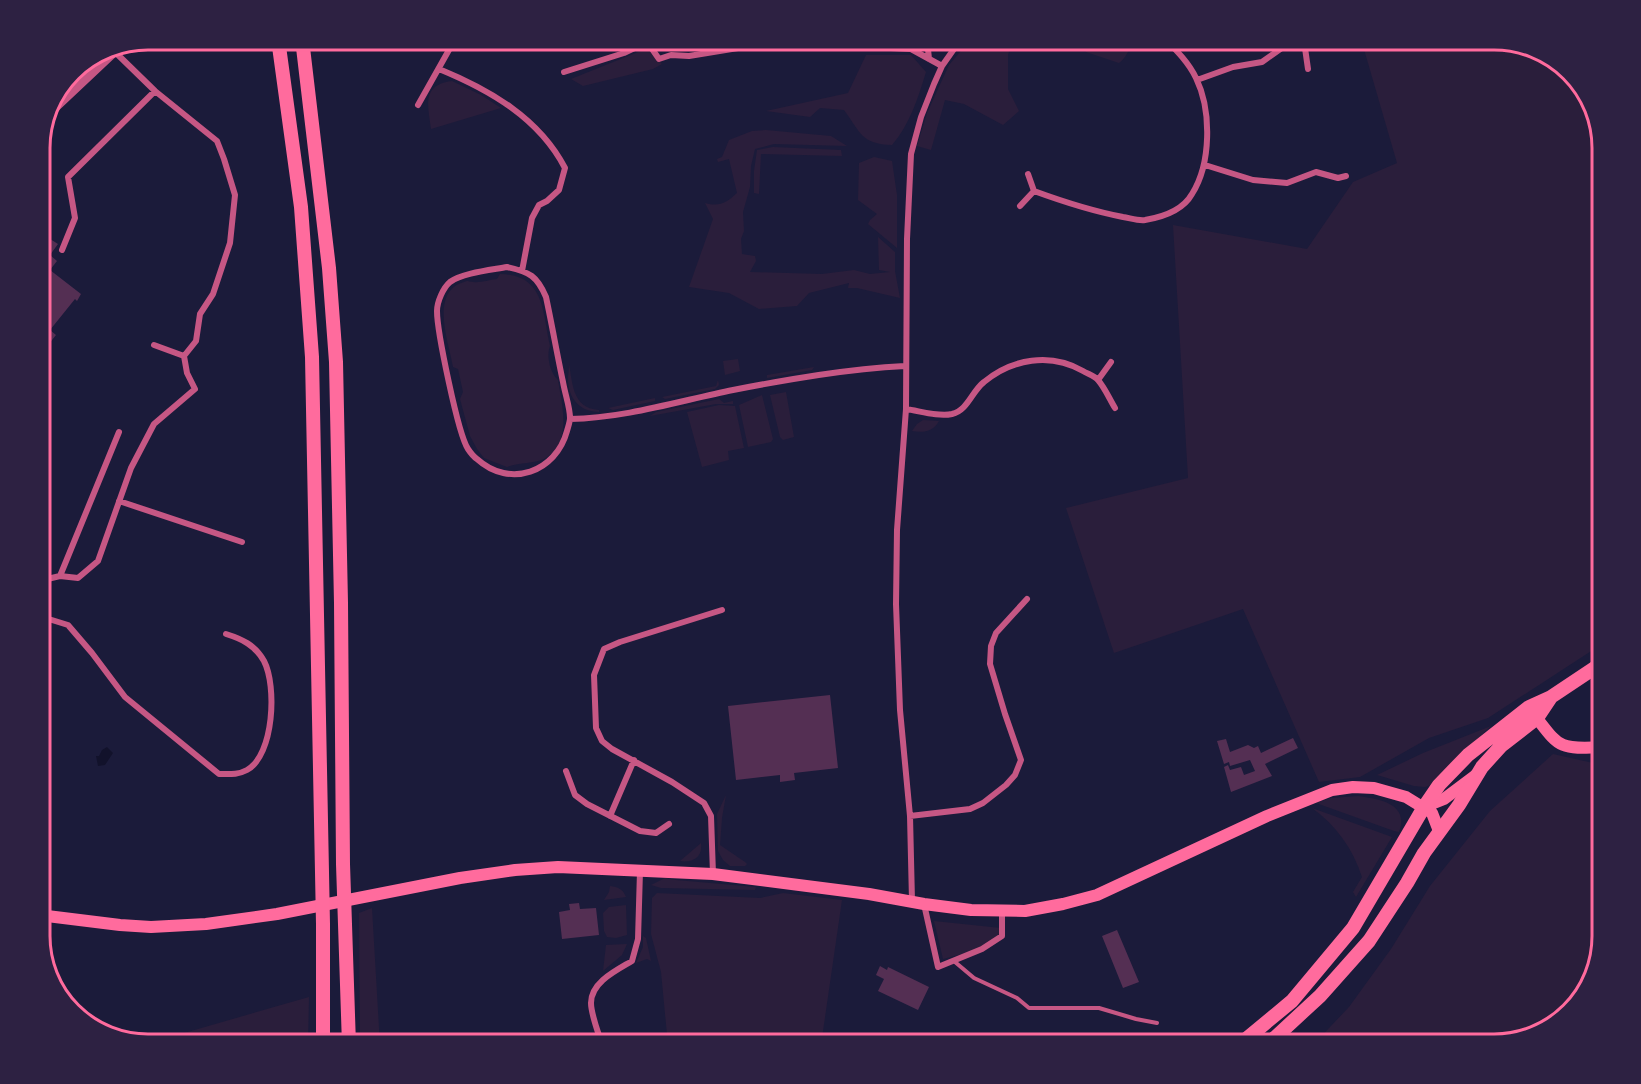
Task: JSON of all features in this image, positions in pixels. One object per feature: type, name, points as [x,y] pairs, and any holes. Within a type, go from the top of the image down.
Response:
[{"type":"main road","points":[[280,50],[301,207],[312,357],[323,1034]]},
{"type":"main road","points":[[303,50],[329,268],[336,362],[343,864],[349,1034]]},
{"type":"main road","points":[[1280,1034],[1320,996],[1369,941],[1477,774],[1501,746],[1551,697],[1592,670]]},
{"type":"main road","points":[[1533,713],[1556,742],[1577,749],[1592,748]]},
{"type":"main road","points":[[1252,1034],[1292,1001],[1353,927],[1424,807],[1440,785],[1468,755],[1533,713]]},
{"type":"main road","points":[[1424,807],[1444,799],[1477,774]]},
{"type":"main road","points":[[50,916],[120,926],[206,924],[277,914],[460,878],[515,870],[558,867],[713,874],[1002,912],[1025,911],[1097,895],[1267,816],[1332,790],[1374,788],[1406,797],[1432,813],[1439,831]]},
{"type":"street","points":[[418,105],[449,50]]},
{"type":"street","points":[[564,72],[630,50]]},
{"type":"street","points":[[653,50],[659,58],[726,50]]},
{"type":"street","points":[[913,50],[942,66]]},
{"type":"street","points":[[928,50],[929,59]]},
{"type":"street","points":[[954,50],[942,66],[921,117],[911,154],[907,239],[906,409],[897,530],[896,604],[900,710],[918,902],[938,967],[955,962],[1002,936],[1002,912]]},
{"type":"street","points":[[1034,191],[1069,204],[1142,221],[1170,214],[1192,196],[1205,165],[1207,127],[1203,98],[1197,80],[1188,63],[1176,50]]},
{"type":"street","points":[[1197,80],[1233,67],[1262,62],[1279,50]]},
{"type":"street","points":[[1305,50],[1308,69]]},
{"type":"street","points":[[50,579],[60,576],[78,578],[98,561],[132,468],[154,424],[195,389],[187,373],[184,356],[196,341],[200,314],[213,294],[230,243],[235,195],[217,141],[155,91],[122,53]]},
{"type":"street","points":[[62,100],[106,59]]},
{"type":"street","points":[[439,69],[493,94],[526,118],[550,144],[565,168],[559,190],[539,205],[532,218],[522,271]]},
{"type":"street","points":[[62,250],[75,218],[68,177],[155,91]]},
{"type":"street","points":[[1205,165],[1253,180],[1287,183],[1316,172],[1338,178],[1346,177]]},
{"type":"street","points":[[1028,174],[1034,191]]},
{"type":"street","points":[[1020,206],[1034,191]]},
{"type":"street","points":[[507,267],[522,271],[538,280],[546,297],[570,419],[564,442],[557,453],[537,470],[516,474],[502,472],[478,460],[467,448],[438,327],[439,299],[449,283],[476,272],[507,267]]},
{"type":"street","points":[[154,345],[184,356]]},
{"type":"street","points":[[906,409],[952,414],[967,405],[982,384],[992,376],[1019,363],[1036,360],[1050,360],[1075,366],[1098,380],[1115,408]]},
{"type":"street","points":[[1098,380],[1111,362]]},
{"type":"street","points":[[570,419],[601,418],[731,391],[860,368],[905,366]]},
{"type":"street","points":[[60,576],[119,432]]},
{"type":"street","points":[[119,501],[242,542]]},
{"type":"street","points":[[910,816],[970,809],[999,791],[1015,775],[1021,760],[990,664],[991,646],[996,633],[1027,599]]},
{"type":"street","points":[[713,874],[711,816],[704,803],[602,741],[596,728],[594,675],[604,649],[722,610]]},
{"type":"street","points":[[50,619],[68,625],[126,697],[219,774],[238,774],[249,769],[258,758],[270,730],[270,686],[264,661],[246,641],[226,634]]},
{"type":"street","points":[[610,816],[634,760]]},
{"type":"street","points":[[566,771],[575,795],[586,804],[640,831],[656,833],[669,824]]},
{"type":"street","points":[[599,1034],[591,1003],[594,992],[602,981],[633,961],[638,939],[640,870]]},
{"type":"lane","points":[[955,962],[974,978],[1017,998],[1029,1008],[1099,1008],[1157,1023]]},
{"type":"shaded area","points":[[643,50],[650,50],[662,64],[653,69],[583,86],[571,79]]},
{"type":"shaded area","points":[[962,50],[1010,50],[1008,89],[1019,111],[1003,125],[964,104],[945,100],[931,150],[917,146],[927,113],[949,65]]},
{"type":"shaded area","points":[[1085,50],[1130,50],[1119,63]]},
{"type":"shaded area","points":[[1364,50],[1506,50],[1518,53],[1537,60],[1558,74],[1567,83],[1584,110],[1592,148],[1592,650],[1488,718],[1429,738],[1360,777],[1319,782],[1243,609],[1114,653],[1066,508],[1188,478],[1173,225],[1307,249],[1353,182],[1397,163]]},
{"type":"shaded area","points":[[866,55],[911,55],[926,72],[909,120],[892,145],[868,140],[858,131],[844,110],[820,108],[810,117],[766,111],[848,93]]},
{"type":"shaded area","points":[[452,81],[501,108],[431,129],[428,105],[431,92],[442,83]]},
{"type":"shaded area","points":[[766,130],[831,136],[847,146],[774,144],[755,149],[750,187],[743,212],[744,231],[741,239],[742,254],[755,256],[756,261],[750,272],[822,274],[854,270],[870,274],[890,272],[879,270],[878,237],[895,252],[895,271],[900,298],[848,288],[849,283],[809,293],[797,306],[759,309],[729,293],[689,287],[713,219],[705,203],[715,205],[722,203],[737,193],[729,159],[718,162],[717,159],[722,157],[729,140],[752,131]]},
{"type":"shaded area","points":[[773,147],[841,150],[842,156],[761,154],[759,194],[754,193],[757,150]]},
{"type":"shaded area","points":[[874,157],[892,161],[897,195],[897,248],[868,224],[877,214],[858,200],[859,163]]},
{"type":"shaded area","points":[[500,274],[515,276],[526,281],[539,297],[550,346],[548,355],[553,373],[558,380],[563,412],[562,434],[553,452],[540,461],[507,467],[484,458],[470,436],[460,399],[463,392],[458,369],[453,367],[444,319],[447,296],[453,288],[467,281],[497,279]]},
{"type":"shaded area","points":[[738,359],[740,371],[725,375],[723,361]]},
{"type":"shaded area","points":[[569,362],[578,399],[599,412],[586,410],[573,398],[568,379]]},
{"type":"shaded area","points":[[814,367],[812,370],[767,378],[767,375]]},
{"type":"shaded area","points":[[718,380],[719,385],[715,389],[665,399],[662,397],[716,386]]},
{"type":"shaded area","points":[[786,392],[794,437],[783,440],[780,437],[770,395]]},
{"type":"shaded area","points":[[762,395],[773,439],[771,442],[748,447],[739,405]]},
{"type":"shaded area","points":[[655,398],[655,401],[613,410],[608,408]]},
{"type":"shaded area","points":[[719,399],[724,403],[733,401],[733,404],[716,404],[650,416],[656,412]]},
{"type":"shaded area","points":[[719,405],[735,406],[744,448],[728,451],[729,460],[702,467],[687,412]]},
{"type":"shaded area","points":[[923,420],[939,421],[927,431],[912,431]]},
{"type":"shaded area","points":[[1491,726],[1434,784],[1425,787],[1414,786],[1377,775],[1423,753]]},
{"type":"shaded area","points":[[107,747],[113,753],[105,765],[98,766],[96,756],[99,756]]},
{"type":"shaded area","points":[[1553,754],[1592,763],[1592,936],[1586,968],[1575,991],[1563,1006],[1542,1021],[1531,1027],[1506,1034],[1323,1034],[1349,1007],[1391,949],[1430,886],[1490,811]]},
{"type":"shaded area","points":[[726,795],[720,845],[745,862],[747,864],[745,866],[730,866],[718,851],[717,814]]},
{"type":"shaded area","points":[[1358,796],[1383,801],[1396,809],[1401,822],[1399,832],[1316,803],[1331,798]]},
{"type":"shaded area","points":[[1312,808],[1392,837],[1356,897],[1353,892],[1362,877],[1354,857],[1343,838]]},
{"type":"shaded area","points":[[701,843],[699,855],[696,858],[680,861]]},
{"type":"shaded area","points":[[665,878],[756,887],[755,890],[661,888],[651,885]]},
{"type":"shaded area","points":[[610,886],[620,889],[626,897],[604,900]]},
{"type":"shaded area","points":[[657,893],[760,898],[783,893],[842,900],[823,1034],[667,1034],[661,972],[651,934],[652,898]]},
{"type":"shaded area","points":[[626,905],[627,935],[616,938],[607,937],[604,931],[603,913],[609,907]]},
{"type":"shaded area","points":[[372,908],[379,1034],[360,1034],[359,913]]},
{"type":"shaded area","points":[[934,921],[1001,928],[1001,937],[982,949],[943,959]]},
{"type":"shaded area","points":[[643,936],[646,938],[651,961],[647,959],[636,963],[643,947]]},
{"type":"shaded area","points":[[627,944],[622,955],[603,971],[606,945]]},
{"type":"shaded area","points":[[309,997],[308,1034],[181,1034]]},
{"type":"building","points":[[50,239],[58,244],[50,255]]},
{"type":"building","points":[[50,255],[57,261],[50,270]]},
{"type":"building","points":[[50,270],[81,294],[77,301],[75,299],[50,330]]},
{"type":"building","points":[[50,330],[56,335],[50,343]]},
{"type":"building","points":[[830,695],[838,768],[794,773],[795,780],[780,782],[780,775],[736,780],[728,706]]},
{"type":"building","points":[[1293,738],[1298,748],[1265,764],[1272,776],[1231,792],[1224,767],[1228,765],[1230,770],[1241,767],[1244,775],[1255,771],[1250,760],[1230,766],[1229,762],[1224,764],[1217,741],[1226,739],[1230,752],[1248,745],[1254,748],[1258,746],[1261,753]]},
{"type":"building","points":[[579,903],[580,909],[596,908],[599,935],[562,939],[559,912],[570,910],[569,904]]},
{"type":"building","points":[[1117,930],[1139,982],[1123,988],[1102,936]]},
{"type":"building","points":[[880,966],[887,970],[888,967],[929,987],[918,1010],[878,991],[884,979],[876,975]]}]
